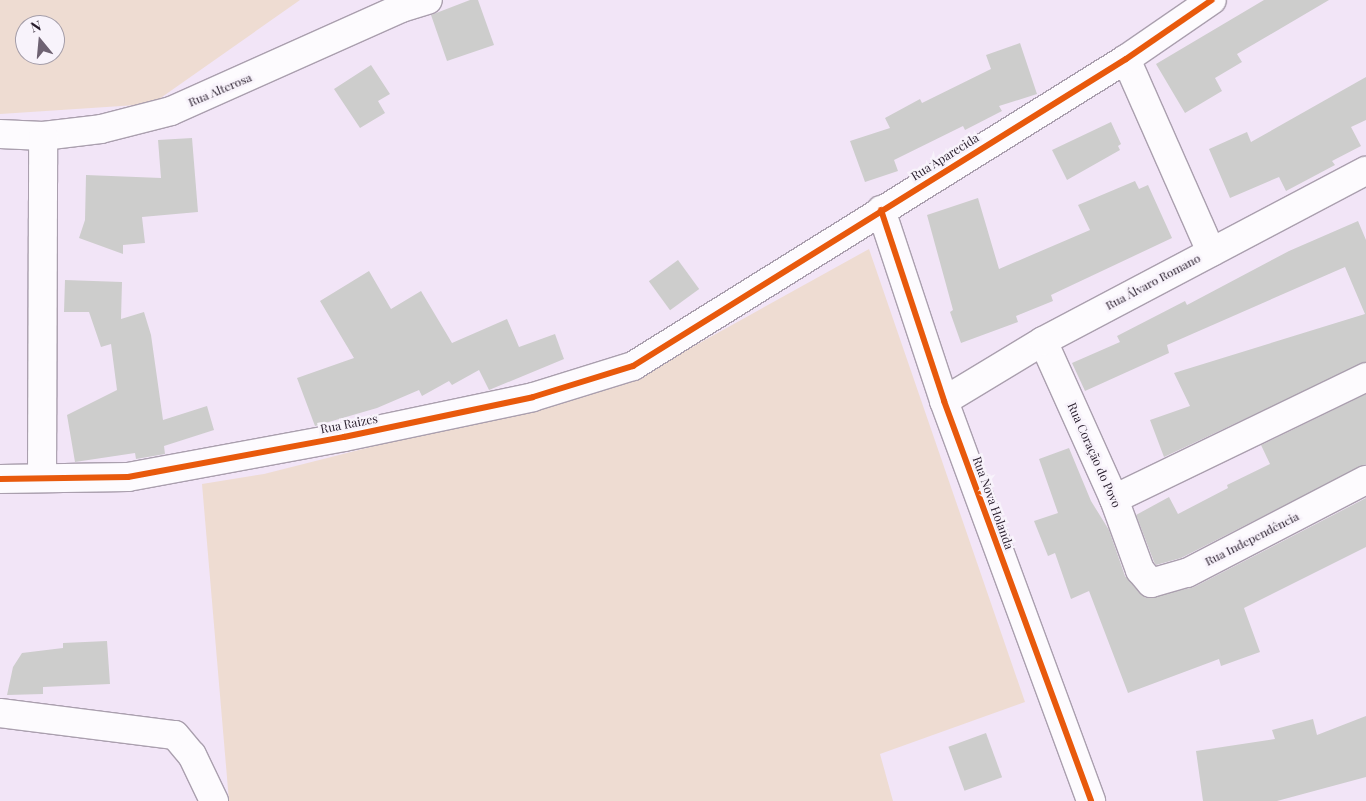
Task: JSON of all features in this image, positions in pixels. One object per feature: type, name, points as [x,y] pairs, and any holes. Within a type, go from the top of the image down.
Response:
[{"type":"street","name":"Rua Alterosa","points":[[0,134],[43,136],[100,129],[170,112],[401,8],[428,0]]},
{"type":"street","name":"Rua Aparecida","points":[[690,333],[881,210],[1126,59],[1212,0]]},
{"type":"street","points":[[1126,59],[1211,252]]},
{"type":"street","points":[[42,478],[43,136]]},
{"type":"street","name":"Rua Álvaro Romano","points":[[944,401],[1043,341],[1366,171]]},
{"type":"street","name":"Rua Nova Holanda","points":[[881,210],[944,401],[1091,801]]},
{"type":"street","name":"Rua Raizes","points":[[0,479],[128,477],[344,437],[533,396],[633,366],[690,333]]},
{"type":"street","name":"Rua Coração do Povo","points":[[1043,341],[1114,499],[1140,570]]},
{"type":"street","points":[[1114,499],[1366,377]]},
{"type":"street","name":"Rua Independência","points":[[1140,570],[1151,583],[1167,581],[1366,480]]},
{"type":"street","points":[[0,713],[175,735],[192,755],[214,801]]},
{"type":"shaded area","points":[[0,0],[300,0],[152,104],[0,114]]},
{"type":"shaded area","points":[[869,249],[1025,702],[880,754],[893,801],[229,801],[202,484],[264,474],[631,381]]},
{"type":"building","points":[[470,0],[478,0],[494,45],[447,61],[431,15]]},
{"type":"building","points":[[1264,0],[1329,0],[1237,54],[1242,62],[1215,78],[1222,91],[1185,113],[1156,64]]},
{"type":"building","points":[[1020,43],[1037,94],[999,106],[1002,111],[965,130],[963,126],[894,160],[898,171],[865,182],[850,141],[890,128],[885,118],[920,99],[922,103],[991,69],[986,55]]},
{"type":"building","points":[[371,65],[390,94],[378,101],[385,113],[360,128],[334,89]]},
{"type":"building","points":[[1366,77],[1366,120],[1351,127],[1361,146],[1332,161],[1335,165],[1286,191],[1279,177],[1230,198],[1209,149],[1247,132],[1251,142]]},
{"type":"building","points":[[1111,122],[1121,144],[1118,146],[1120,150],[1067,180],[1052,150]]},
{"type":"building","points":[[192,138],[198,212],[142,217],[145,243],[123,245],[123,254],[79,238],[85,220],[86,175],[161,178],[158,140]]},
{"type":"building","points":[[1135,181],[1139,189],[1148,185],[1172,238],[1051,295],[1053,301],[1016,316],[1018,322],[961,343],[950,312],[953,310],[927,215],[978,198],[999,269],[1090,230],[1078,205]]},
{"type":"building","points":[[1358,221],[1366,240],[1366,362],[1164,457],[1150,420],[1190,406],[1174,373],[1365,314],[1345,267],[1167,345],[1169,353],[1085,391],[1072,363],[1120,342],[1117,336],[1185,301],[1187,305],[1289,251]]},
{"type":"building","points":[[678,260],[699,289],[670,310],[649,281]]},
{"type":"building","points":[[369,271],[391,309],[421,291],[452,343],[507,319],[519,347],[555,334],[564,359],[489,390],[479,370],[452,385],[449,381],[422,396],[419,390],[377,408],[315,426],[297,378],[354,358],[320,301]]},
{"type":"building","points":[[65,280],[122,282],[121,319],[144,312],[151,335],[163,420],[207,406],[214,430],[164,446],[165,454],[136,459],[135,453],[75,462],[67,415],[117,390],[111,344],[101,347],[89,312],[64,312]]},
{"type":"building","points":[[1366,394],[1366,464],[1181,558],[1156,565],[1136,515],[1169,497],[1178,514],[1228,488],[1227,485],[1270,464],[1261,445]]},
{"type":"building","points":[[1069,448],[1091,501],[1109,530],[1125,576],[1146,598],[1194,587],[1366,498],[1366,547],[1244,608],[1260,652],[1221,666],[1219,659],[1128,693],[1089,591],[1071,599],[1055,553],[1048,556],[1034,521],[1058,513],[1039,459]]},
{"type":"building","points":[[107,641],[110,684],[43,687],[43,694],[7,695],[13,667],[22,653],[63,648],[63,643]]},
{"type":"building","points":[[1366,716],[1366,777],[1277,801],[1203,801],[1196,751],[1275,739],[1272,730],[1313,719],[1317,735]]},
{"type":"building","points":[[986,733],[1002,777],[964,791],[948,747]]},
{"type":"cycle path","points":[[0,479],[128,477],[344,437],[533,397],[633,366],[1126,59],[1212,0]]},
{"type":"cycle path","points":[[881,210],[944,401],[1091,801]]}]
